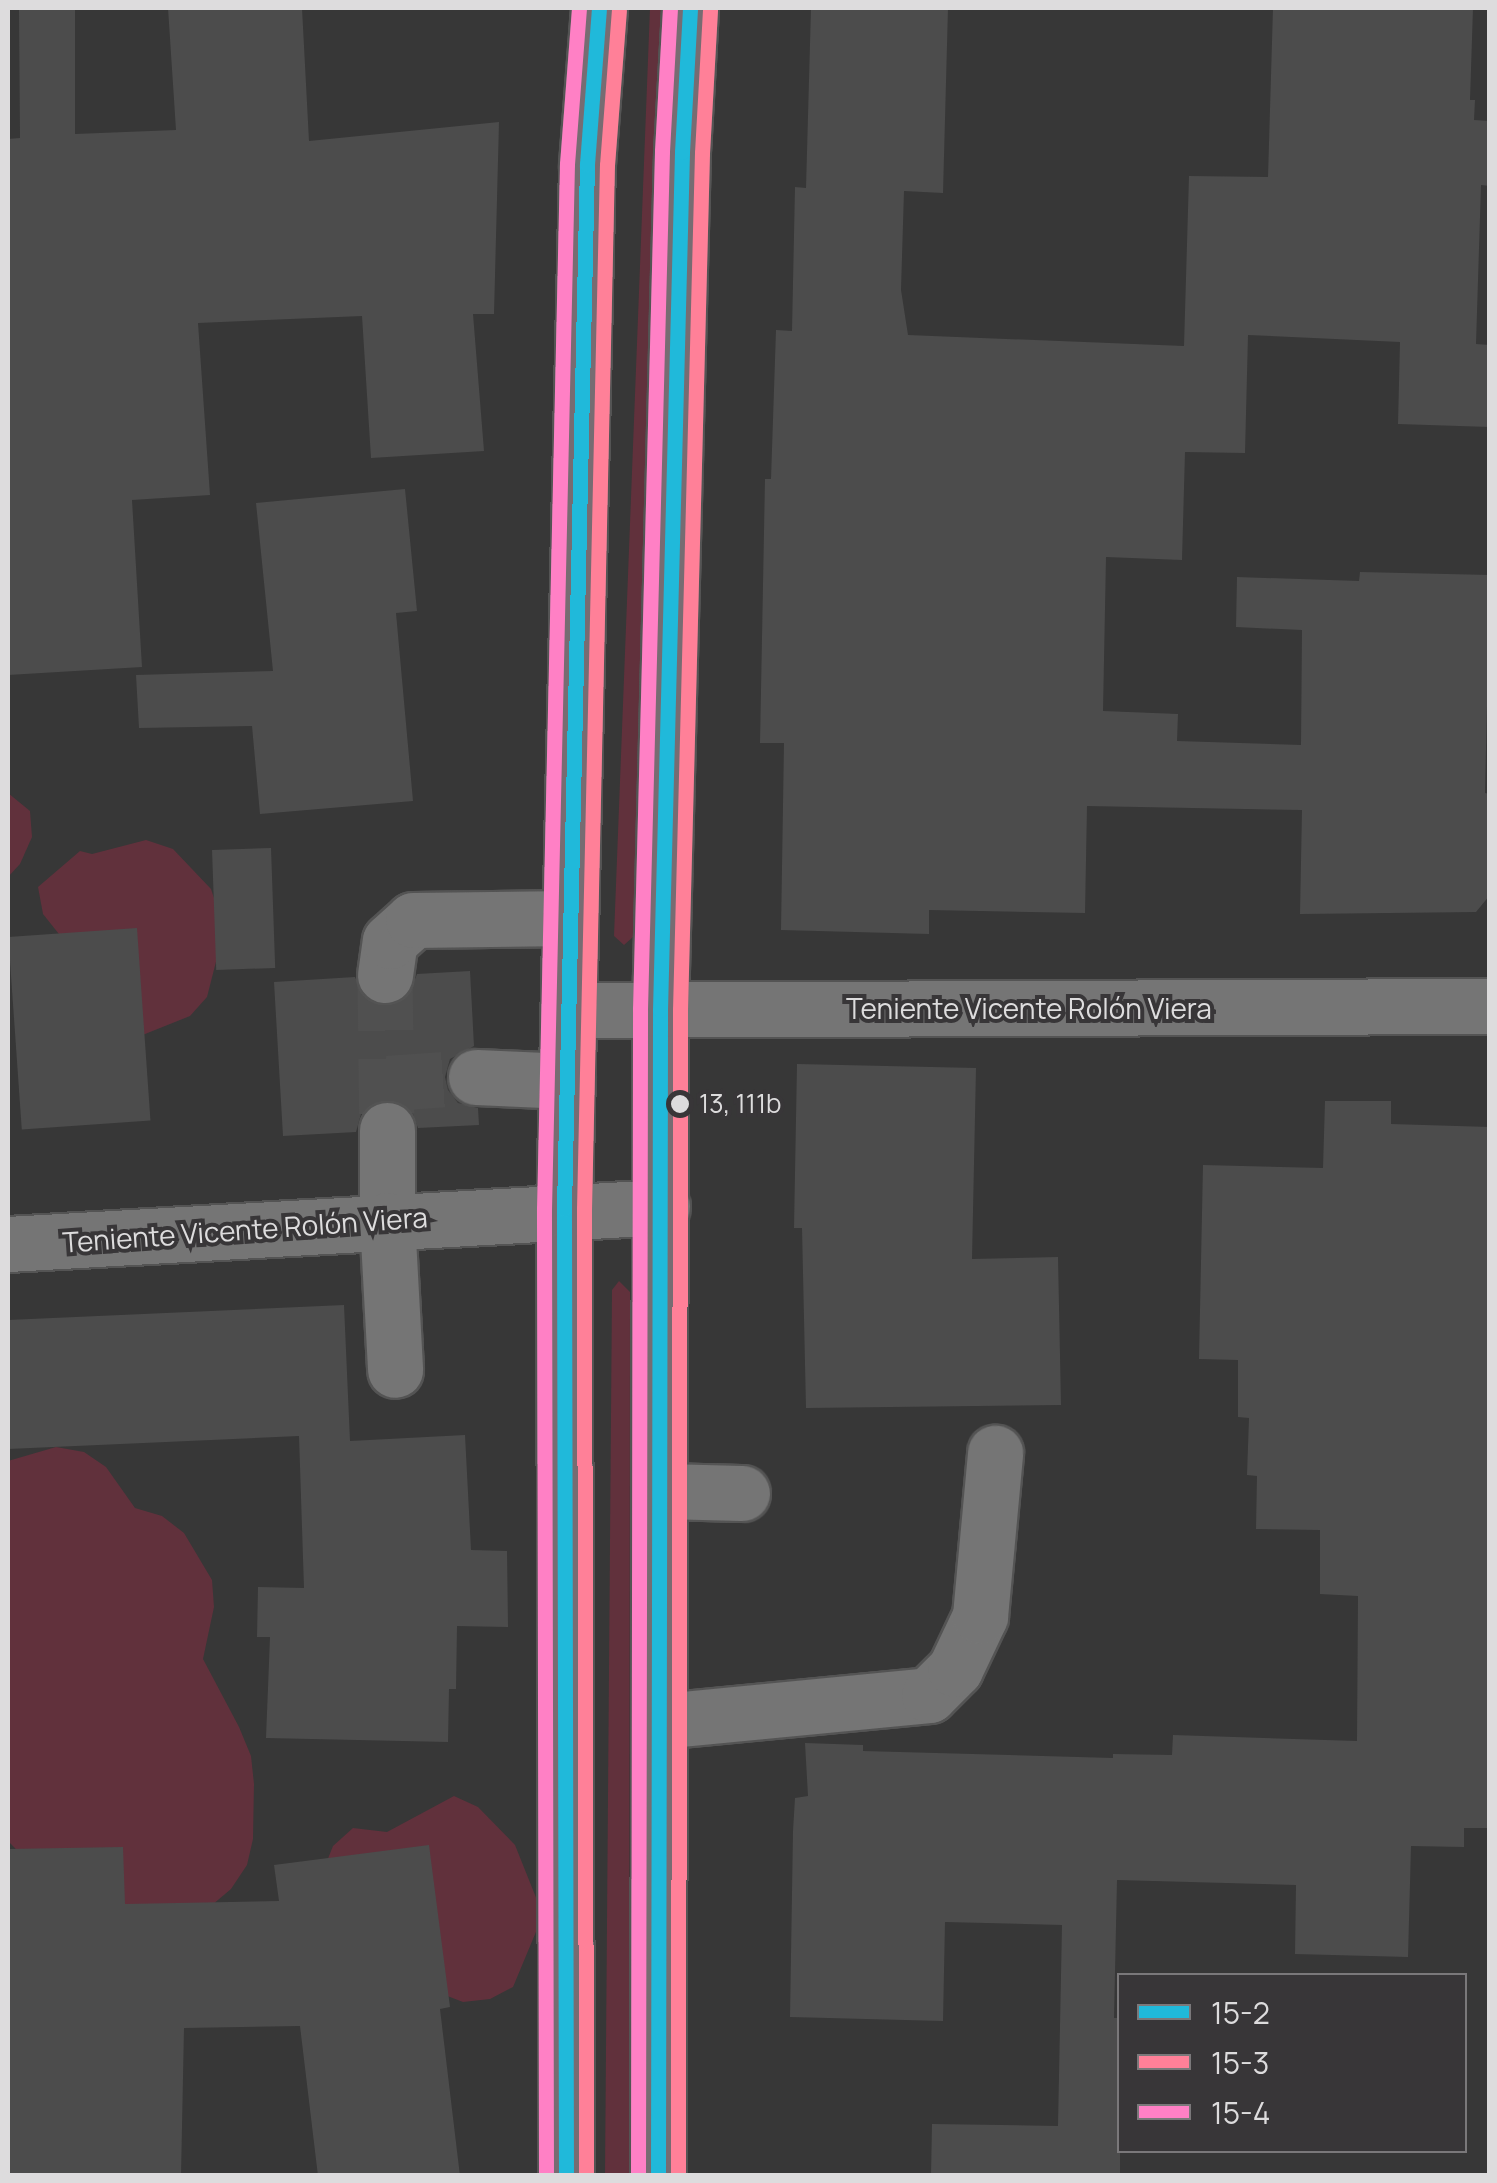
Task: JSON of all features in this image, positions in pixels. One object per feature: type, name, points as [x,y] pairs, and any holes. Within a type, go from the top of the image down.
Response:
[{"type":"highway","points":[[566,2176],[564,1209],[587,164],[599,8]]},
{"type":"highway","points":[[658,2176],[663,1491],[660,1010],[682,152],[690,8]]},
{"type":"street","points":[[384,975],[390,940],[414,920],[570,918]]},
{"type":"street","name":"Teniente Vicente Rolón Viera","points":[[568,1010],[1490,1006]]},
{"type":"street","points":[[476,1078],[567,1081]]},
{"type":"street","points":[[388,1130],[387,1220],[395,1370]]},
{"type":"street","name":"Teniente Vicente Rolón Viera","points":[[8,1244],[564,1209],[662,1207]]},
{"type":"street","points":[[660,1721],[929,1694],[956,1669],[980,1616],[995,1453]]},
{"type":"street","points":[[663,1491],[742,1492]]},
{"type":"shaded area","points":[[650,8],[671,8],[633,937],[624,945],[614,936]]},
{"type":"shaded area","points":[[8,793],[30,811],[32,837],[20,864],[8,877]]},
{"type":"shaded area","points":[[146,840],[173,849],[211,889],[220,916],[221,942],[207,997],[190,1016],[140,1036],[43,914],[38,887],[80,851],[92,854]]},
{"type":"shaded area","points":[[619,1281],[630,1292],[629,2175],[605,2176],[612,1290]]},
{"type":"shaded area","points":[[56,1447],[84,1452],[106,1467],[135,1508],[162,1516],[184,1533],[212,1580],[214,1607],[203,1659],[251,1756],[254,1784],[253,1839],[247,1865],[231,1889],[212,1905],[157,1917],[52,1886],[8,1841],[8,1461]]},
{"type":"shaded area","points":[[454,1796],[478,1807],[515,1845],[543,1915],[513,1987],[490,1999],[463,2002],[437,1992],[323,1871],[333,1846],[353,1828],[387,1832]]},
{"type":"building","points":[[19,8],[75,8],[75,134],[176,130],[168,8],[302,8],[309,141],[499,122],[494,314],[473,314],[484,451],[371,458],[362,316],[198,323],[210,495],[132,500],[142,667],[8,675],[8,139],[20,138]]},
{"type":"building","points":[[811,8],[948,8],[943,193],[904,191],[901,290],[908,335],[1184,346],[1189,176],[1268,177],[1273,8],[1473,8],[1470,100],[1475,100],[1474,120],[1490,121],[1490,186],[1481,185],[1476,344],[1490,345],[1490,427],[1398,424],[1400,342],[1248,335],[1245,453],[1185,452],[1182,560],[1106,557],[1103,711],[1178,714],[1177,741],[1301,745],[1302,630],[1236,627],[1237,577],[1359,581],[1360,572],[1490,575],[1485,793],[1490,794],[1490,895],[1476,912],[1300,914],[1302,810],[1087,806],[1085,913],[929,910],[929,934],[781,930],[784,743],[760,743],[765,479],[771,479],[776,330],[792,331],[795,187],[806,188]]},
{"type":"building","points":[[405,489],[417,611],[396,613],[413,801],[260,814],[252,726],[139,728],[136,675],[273,671],[256,503]]},
{"type":"building","points":[[271,848],[275,968],[216,970],[212,850]]},
{"type":"building","points":[[137,928],[150,1121],[22,1130],[8,937]]},
{"type":"building","points":[[470,971],[474,1046],[450,1059],[445,1077],[448,1090],[458,1103],[478,1108],[479,1125],[418,1128],[413,1114],[403,1104],[386,1099],[372,1103],[361,1114],[356,1132],[283,1136],[274,982],[355,977],[365,999],[381,1006],[396,1004],[409,995],[417,974]]},
{"type":"building","points":[[797,1064],[976,1068],[972,1259],[1058,1257],[1061,1405],[806,1408],[802,1228],[794,1228]]},
{"type":"building","points":[[1325,1101],[1391,1101],[1391,1124],[1490,1127],[1490,1828],[1464,1828],[1464,1847],[1411,1846],[1408,1957],[1295,1954],[1296,1885],[1117,1880],[1114,2018],[1120,2176],[931,2176],[932,2124],[1058,2126],[1062,1925],[945,1922],[943,2021],[790,2017],[793,1831],[795,1798],[808,1796],[805,1743],[863,1745],[863,1751],[1113,1758],[1113,1754],[1172,1755],[1173,1735],[1357,1741],[1358,1596],[1320,1594],[1320,1530],[1256,1529],[1257,1476],[1247,1475],[1249,1418],[1238,1417],[1238,1360],[1199,1359],[1203,1165],[1323,1168]]},
{"type":"building","points":[[344,1305],[350,1441],[465,1435],[471,1550],[507,1551],[508,1627],[457,1626],[456,1689],[449,1689],[448,1742],[266,1738],[270,1637],[257,1637],[258,1587],[304,1588],[299,1436],[8,1449],[8,1320]]},
{"type":"building","points":[[429,1845],[450,2007],[440,2009],[460,2176],[318,2176],[300,2026],[184,2028],[181,2176],[8,2176],[8,1849],[123,1847],[125,1904],[279,1901],[274,1865]]},
{"type":"tunnel","points":[[385,975],[387,1130]]},
{"type":"tunnel","points":[[388,1083],[476,1077]]},
{"type":"transit line","name":"15-4","points":[[546,2176],[544,1209],[567,164],[579,8]]},
{"type":"transit line","name":"15-2","points":[[566,2176],[564,1209],[587,164],[599,8]]},
{"type":"transit line","name":"15-4","points":[[638,2176],[640,1009],[662,151],[670,8]]},
{"type":"transit line","name":"15-2","points":[[658,2176],[660,1010],[682,152],[690,8]]},
{"type":"transit line","name":"15-3","points":[[678,2176],[680,1010],[702,153],[710,9]]},
{"type":"transit line","name":"15-3","points":[[586,2176],[584,1209],[607,165],[619,10]]},
{"type":"place","name":"13, 111b","points":[[680,1104]]}]
